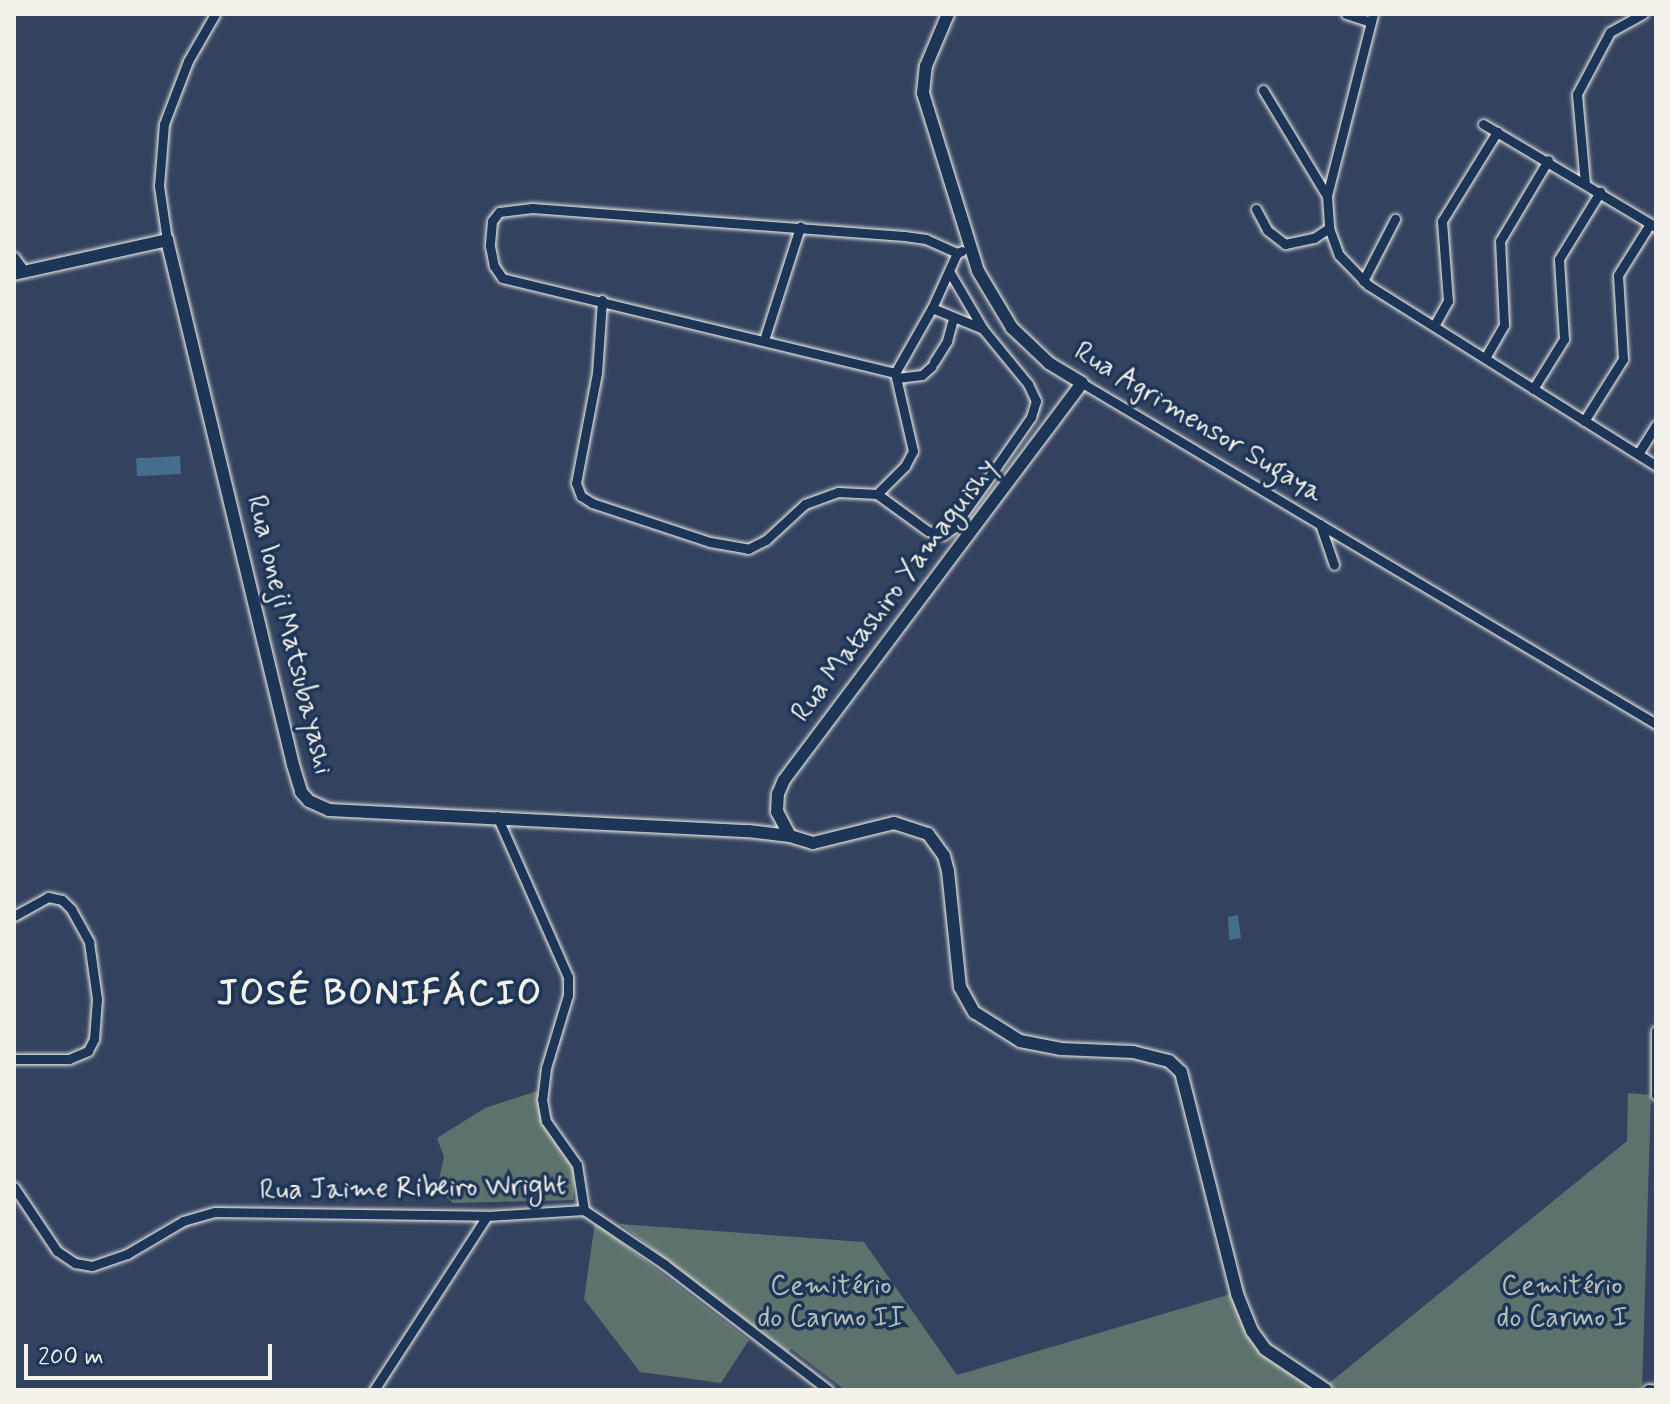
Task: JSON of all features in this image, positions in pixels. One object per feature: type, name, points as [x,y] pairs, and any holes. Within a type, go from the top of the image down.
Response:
[{"type":"main road","name":"Rua Agrimensor Sugaya","points":[[948,14],[926,66],[923,93],[964,250],[1012,328],[1049,363],[1082,383]]},
{"type":"main road","points":[[19,272],[167,240]]},
{"type":"main road","name":"Rua Ioneji Matsubayashi","points":[[167,240],[301,792],[313,805],[329,810],[497,816],[790,836],[803,842],[823,843],[894,823],[928,834],[944,856],[948,871],[960,987],[974,1012],[1020,1041],[1061,1049],[1133,1052],[1175,1066],[1186,1085],[1237,1294],[1252,1331],[1265,1349],[1326,1390]]},
{"type":"main road","name":"Rua Matashiro Yamaguishy","points":[[790,836],[777,812],[778,794],[784,780],[1082,383]]},
{"type":"street","name":"Rua Ioneji Matsubayashi","points":[[167,240],[159,186],[164,124],[188,61],[215,14]]},
{"type":"street","points":[[1346,14],[1372,18],[1327,196],[1329,228],[1339,255],[1363,281],[1656,466]]},
{"type":"street","points":[[1585,184],[1577,94],[1610,32],[1643,14]]},
{"type":"street","points":[[1263,90],[1327,196]]},
{"type":"street","points":[[1483,124],[1653,225],[1618,275],[1623,359],[1584,421]]},
{"type":"street","points":[[1434,326],[1448,301],[1442,221],[1497,132]]},
{"type":"street","points":[[1485,358],[1504,325],[1500,241],[1548,160]]},
{"type":"street","points":[[1533,389],[1564,339],[1559,259],[1600,192]]},
{"type":"street","points":[[877,494],[905,466],[913,451],[896,375],[949,271],[964,250],[915,237],[532,208],[499,212],[492,221],[490,246],[494,266],[502,278],[602,300],[896,375],[922,375],[947,341],[953,318]]},
{"type":"street","points":[[1256,209],[1267,230],[1285,244],[1314,238],[1329,228]]},
{"type":"street","points":[[1363,281],[1395,219]]},
{"type":"street","points":[[764,340],[800,227]]},
{"type":"street","points":[[14,257],[19,272]]},
{"type":"street","points":[[602,300],[597,373],[576,483],[581,496],[592,503],[710,542],[748,549],[757,546],[805,504],[820,496],[858,491],[877,494],[928,531],[943,535],[953,528],[1035,409],[1035,394],[983,329],[949,271]]},
{"type":"street","points":[[932,308],[983,329]]},
{"type":"street","name":"Rua Agrimensor Sugaya","points":[[1082,383],[1656,724]]},
{"type":"street","points":[[1638,454],[1656,425]]},
{"type":"street","points":[[1320,524],[1334,565]]},
{"type":"street","name":"Rua Jaime Ribeiro Wright","points":[[14,1187],[57,1251],[75,1263],[92,1266],[113,1260],[183,1221],[215,1212],[487,1216],[584,1210],[577,1165],[546,1121],[542,1099],[546,1068],[568,995],[568,977],[497,816]]},
{"type":"street","points":[[14,916],[48,897],[62,900],[71,909],[89,942],[97,999],[94,1039],[88,1051],[69,1059],[14,1059]]},
{"type":"street","points":[[1656,1031],[1656,1095]]},
{"type":"street","points":[[584,1210],[664,1264],[828,1390]]},
{"type":"street","points":[[374,1390],[487,1216]]},
{"type":"green space","points":[[537,1091],[575,1170],[573,1200],[453,1203],[437,1188],[444,1157],[437,1138],[485,1108]]},
{"type":"green space","name":"Cemitério do Carmo I","points":[[1628,1093],[1651,1095],[1642,1390],[1336,1390],[1328,1384],[1627,1141]]},
{"type":"green space","points":[[595,1222],[749,1340],[721,1383],[640,1372],[584,1299]]},
{"type":"green space","name":"Cemitério do Carmo II","points":[[620,1224],[864,1242],[957,1375],[1234,1293],[1256,1341],[1319,1390],[845,1390],[791,1349],[788,1352]]},
{"type":"water","points":[[180,456],[181,474],[137,476],[136,458]]},
{"type":"water","points":[[1238,915],[1241,938],[1229,940],[1228,917]]},
{"type":"district","name":"JOSÉ BONIFÁCIO","points":[[380,995]]}]
